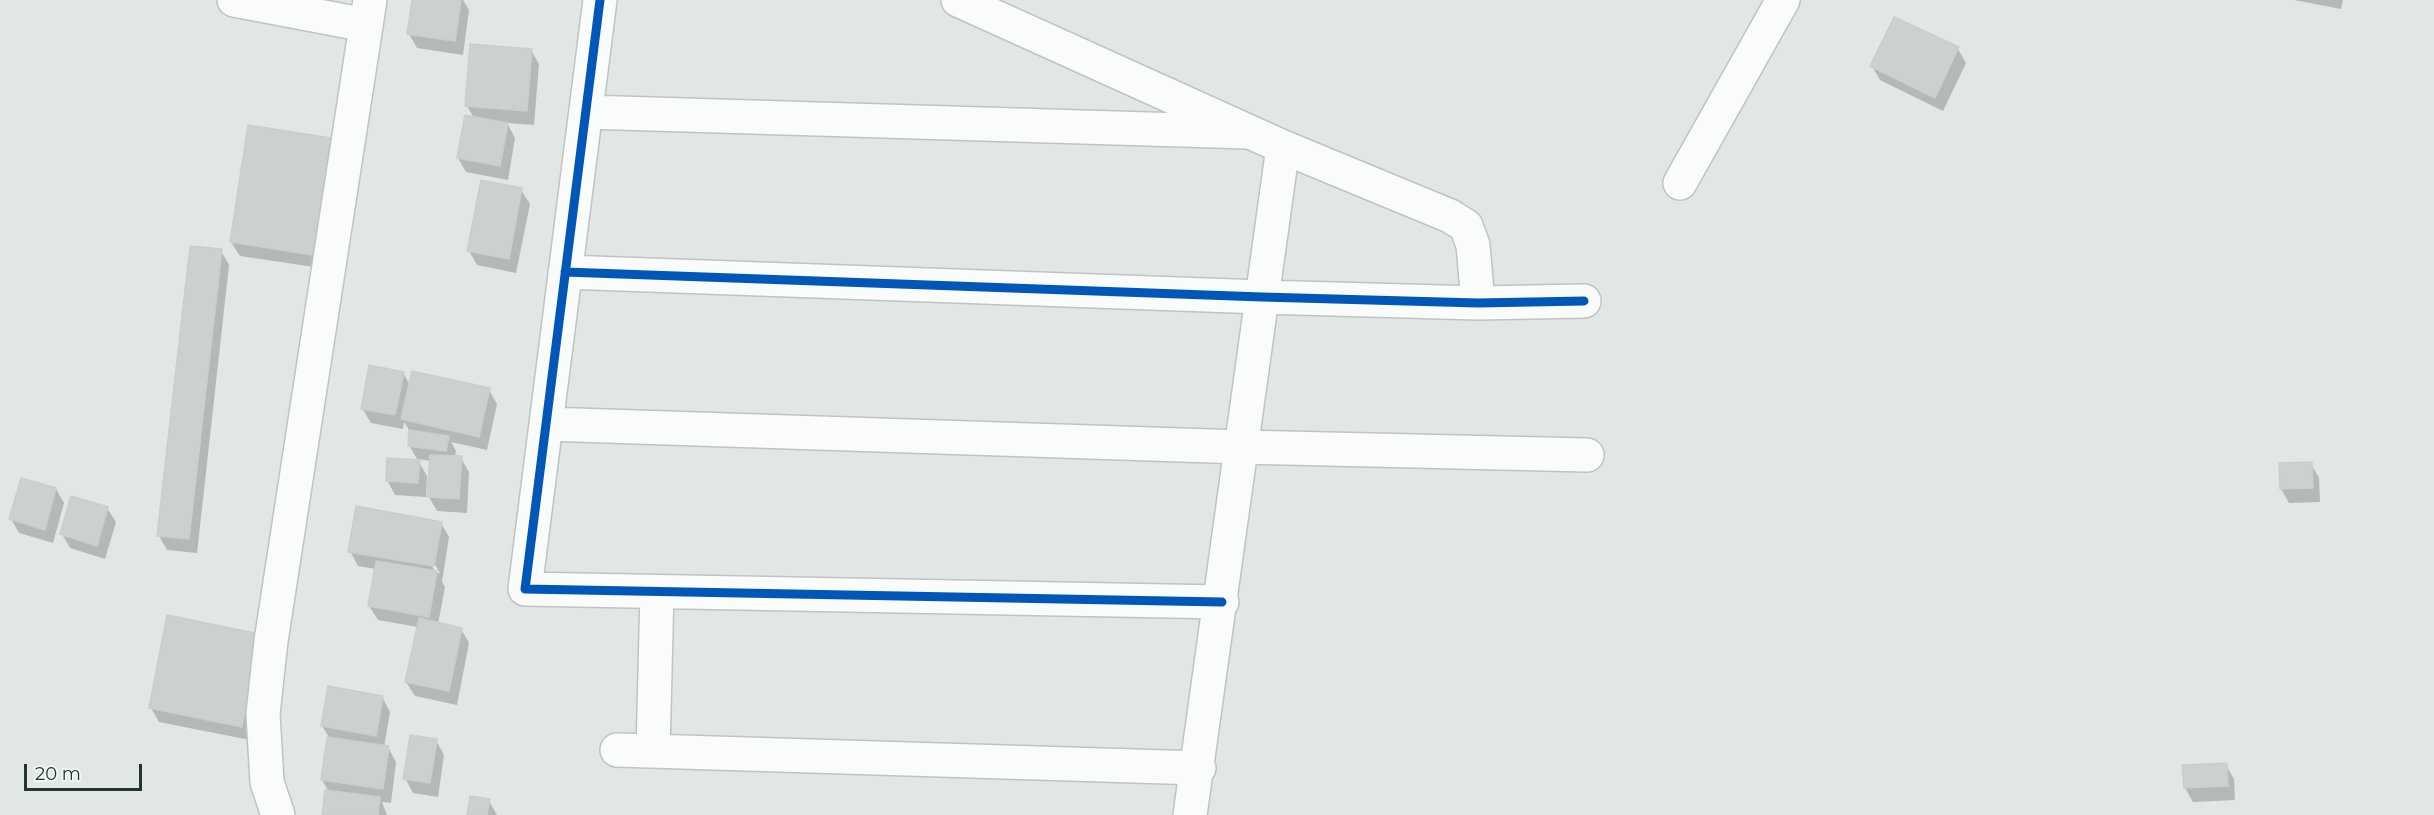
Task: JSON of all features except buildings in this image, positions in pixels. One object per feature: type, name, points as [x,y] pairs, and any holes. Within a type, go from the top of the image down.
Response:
[{"type":"street","points":[[234,0],[368,12],[271,641],[262,714],[267,782],[278,815]]},
{"type":"street","points":[[600,0],[525,589],[1222,602]]},
{"type":"street","points":[[958,0],[1248,132],[1450,216],[1466,226],[1473,245],[1478,303]]},
{"type":"street","points":[[1680,183],[1783,0]]},
{"type":"street","points":[[586,112],[1248,132]]},
{"type":"street","points":[[1191,815],[1283,147]]},
{"type":"street","points":[[565,272],[1262,297],[1478,303],[1584,302]]},
{"type":"street","points":[[546,424],[1242,447],[1587,454]]},
{"type":"street","points":[[653,751],[657,592]]},
{"type":"street","points":[[617,750],[1198,768]]},
{"type":"cycle path","points":[[600,0],[525,589],[1222,602]]},
{"type":"cycle path","points":[[565,272],[1262,297],[1478,303],[1584,301]]}]
